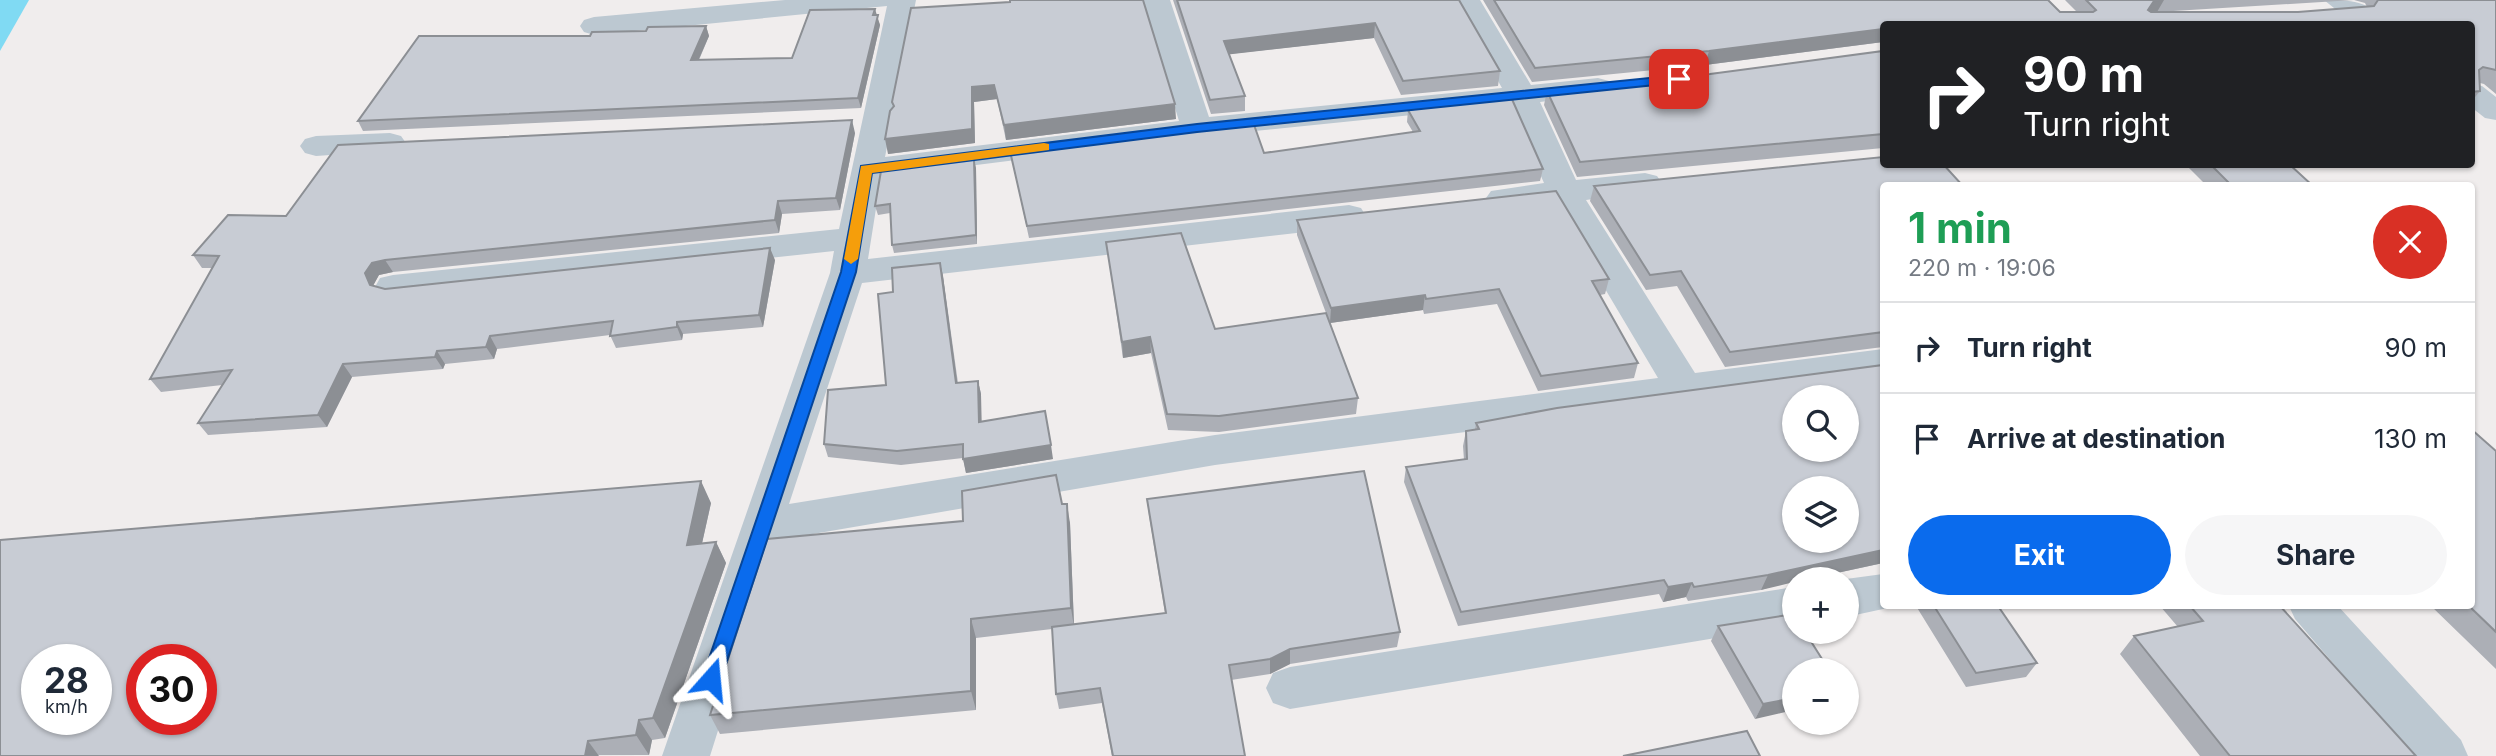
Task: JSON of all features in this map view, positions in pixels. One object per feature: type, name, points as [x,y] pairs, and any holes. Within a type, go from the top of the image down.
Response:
[{"type":"street","points":[[594,26],[877,0]]},
{"type":"street","points":[[686,756],[852,255],[866,169],[865,121],[902,0]]},
{"type":"street","points":[[1156,0],[1197,128]]},
{"type":"street","points":[[1466,0],[1521,94],[1564,191],[1685,390]]},
{"type":"street","points":[[866,169],[1197,128],[1626,84]]},
{"type":"street","points":[[2475,96],[2496,111]]},
{"type":"street","points":[[316,146],[426,141]]},
{"type":"street","points":[[1468,202],[1675,180]]},
{"type":"street","points":[[393,287],[852,255],[1385,211]]},
{"type":"street","points":[[761,526],[1215,450],[1880,363]]},
{"type":"street","points":[[1859,595],[1880,592]]},
{"type":"street","points":[[1290,688],[1782,608]]},
{"type":"street","points":[[2314,609],[2444,756]]},
{"type":"water","points":[[0,0],[29,0],[0,51]]},
{"type":"building","points":[[1010,0],[1143,0],[1175,104],[1004,125],[994,85],[972,87],[972,129],[885,139],[890,111],[894,106],[892,102],[911,8]]},
{"type":"building","points":[[1177,0],[1459,0],[1500,71],[1403,81],[1375,23],[1224,41],[1245,96],[1210,100]]},
{"type":"building","points":[[1494,0],[2048,0],[2060,12],[2093,12],[2096,10],[2086,0],[2159,0],[2154,1],[2148,10],[2298,12],[2374,6],[2378,0],[2496,0],[2496,70],[2483,67],[2479,70],[2480,91],[2475,92],[2475,21],[1880,21],[1880,29],[1709,51],[1535,68]]},
{"type":"building","points":[[875,9],[873,15],[878,15],[858,98],[358,121],[419,36],[590,36],[592,32],[646,31],[648,27],[706,26],[691,60],[792,58],[810,10]]},
{"type":"building","points":[[1880,51],[1880,134],[1580,162],[1547,91],[1710,74]]},
{"type":"building","points":[[1511,97],[1543,169],[1027,226],[1010,151],[1253,122],[1264,153],[1420,131],[1408,110],[1415,109],[1414,107]]},
{"type":"building","points":[[852,120],[836,198],[778,201],[775,220],[385,260],[372,263],[365,273],[370,285],[385,289],[770,248],[759,315],[677,322],[677,327],[610,336],[613,321],[490,336],[486,347],[437,351],[435,357],[343,364],[318,415],[198,423],[232,370],[150,379],[219,256],[193,255],[228,215],[286,216],[338,145]]},
{"type":"building","points":[[1880,157],[1880,168],[1947,168],[1959,182],[1880,182],[1880,332],[1730,352],[1681,271],[1650,275],[1594,186]]},
{"type":"building","points":[[974,159],[976,235],[892,245],[890,204],[875,206],[881,171]]},
{"type":"building","points":[[2214,168],[2293,168],[2309,182],[2228,182]]},
{"type":"building","points":[[1556,191],[1609,279],[1592,281],[1638,363],[1541,376],[1499,289],[1426,299],[1425,295],[1331,308],[1297,220]]},
{"type":"building","points":[[1181,233],[1215,329],[1326,313],[1358,398],[1219,416],[1167,414],[1150,337],[1122,342],[1106,242]]},
{"type":"building","points":[[940,263],[956,383],[978,381],[979,422],[1045,411],[1051,445],[963,459],[963,444],[897,451],[824,444],[828,390],[886,385],[878,294],[893,292],[892,268]]},
{"type":"building","points":[[1880,365],[1880,551],[1805,567],[1782,567],[1782,572],[1694,587],[1692,583],[1668,587],[1664,580],[1461,612],[1406,467],[1467,459],[1466,431],[1479,429],[1476,423],[1557,408]]},
{"type":"building","points":[[2475,433],[2496,451],[2496,632],[2472,609],[2475,609]]},
{"type":"building","points":[[1364,471],[1400,632],[1290,649],[1270,659],[1229,665],[1245,756],[1113,756],[1100,688],[1056,694],[1052,627],[1166,613],[1147,499]]},
{"type":"building","points":[[1056,475],[1062,504],[1067,504],[1071,608],[971,619],[971,691],[710,715],[767,539],[963,521],[962,491]]},
{"type":"building","points":[[701,481],[687,545],[716,542],[653,718],[639,720],[636,735],[588,741],[585,756],[0,756],[0,540]]},
{"type":"building","points":[[1936,609],[2000,609],[2037,663],[1976,673]]},
{"type":"building","points":[[2193,609],[2283,609],[2416,756],[2230,756],[2134,636],[2203,621]]},
{"type":"building","points":[[1782,616],[1782,644],[1813,644],[1821,658],[1782,658],[1782,700],[1763,704],[1718,626]]},
{"type":"building","points":[[1747,731],[1760,756],[1623,756]]},
{"type":"slow traffic","points":[[851,259],[866,169],[1044,147]]},
{"type":"route","points":[[711,679],[848,272],[866,169],[1197,128],[1679,79]]}]
